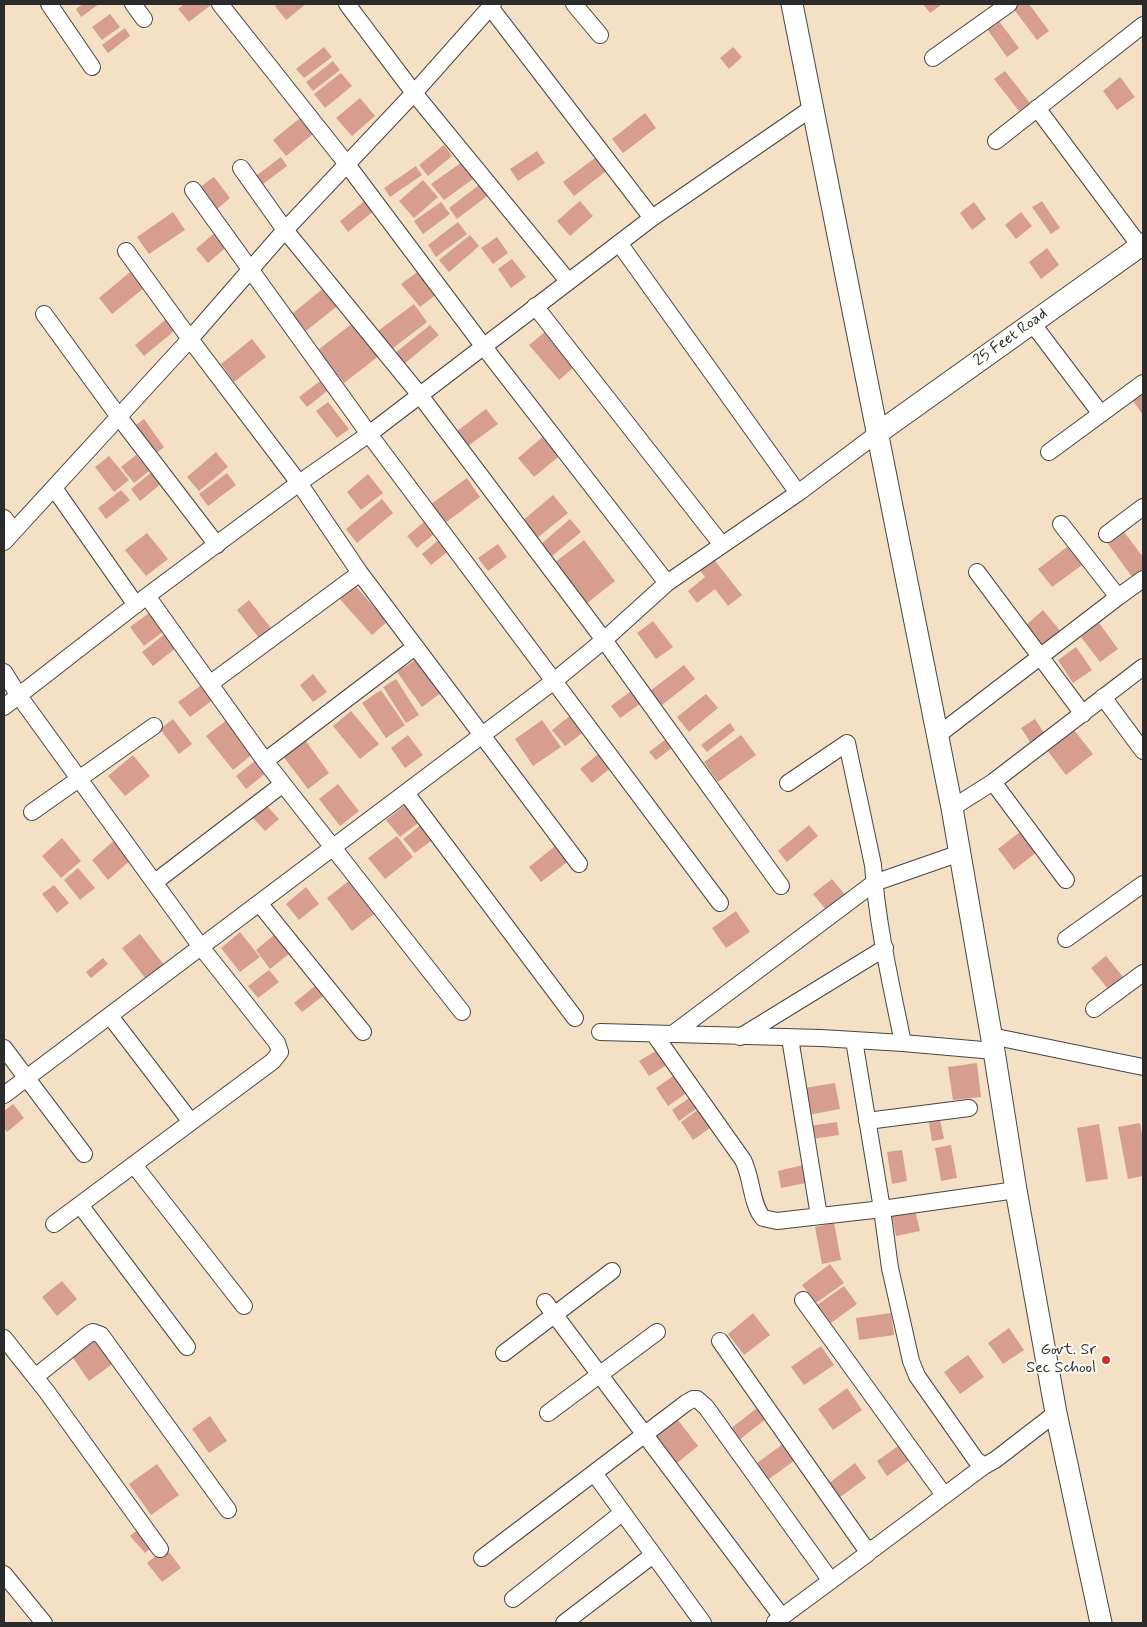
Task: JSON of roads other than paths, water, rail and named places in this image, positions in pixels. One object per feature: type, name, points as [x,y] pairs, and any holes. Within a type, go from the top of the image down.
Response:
[{"type":"street","points":[[49,4],[92,67]]},
{"type":"street","points":[[133,4],[144,19]]},
{"type":"street","points":[[220,4],[346,164],[484,347],[667,583]]},
{"type":"street","points":[[348,4],[414,93],[568,281]]},
{"type":"street","points":[[574,4],[600,35]]},
{"type":"street","points":[[792,4],[952,808],[993,1043],[1016,1190],[1056,1413],[1101,1623]]},
{"type":"street","points":[[933,58],[1009,4]]},
{"type":"street","points":[[9,536],[190,339],[285,230],[414,93],[492,5],[652,218]]},
{"type":"street","points":[[996,141],[1143,25]]},
{"type":"street","points":[[4,707],[141,601],[298,483],[369,434],[652,218],[812,108]]},
{"type":"street","points":[[1037,108],[1142,247]]},
{"type":"street","points":[[241,168],[285,230],[419,394],[604,640],[781,886]]},
{"type":"street","points":[[193,190],[369,434],[720,903]]},
{"type":"street","points":[[619,243],[798,493]]},
{"type":"street","name":"25 Feet Road","points":[[878,433],[1142,247]]},
{"type":"street","points":[[126,251],[298,483],[360,573],[579,864]]},
{"type":"street","points":[[535,306],[722,545]]},
{"type":"street","points":[[44,314],[119,417],[217,545]]},
{"type":"street","points":[[1032,323],[1101,414]]},
{"type":"street","points":[[1049,452],[1143,383]]},
{"type":"street","points":[[4,1095],[333,849],[481,734],[554,681],[604,640],[667,583],[798,493],[878,433]]},
{"type":"street","points":[[54,488],[141,601],[211,683],[265,761],[462,1012]]},
{"type":"street","points":[[1107,534],[1143,507]]},
{"type":"street","points":[[4,518],[9,536]]},
{"type":"street","points":[[1061,524],[1118,597]]},
{"type":"street","points":[[977,572],[1083,714]]},
{"type":"street","points":[[211,683],[360,573]]},
{"type":"street","points":[[938,735],[1143,579]]},
{"type":"street","points":[[265,761],[415,647]]},
{"type":"street","points":[[952,808],[993,782],[1143,667]]},
{"type":"street","points":[[4,672],[19,696],[80,777],[201,946],[277,1043],[280,1054],[54,1224]]},
{"type":"street","points":[[1103,697],[1143,751]]},
{"type":"street","points":[[32,812],[154,726]]},
{"type":"street","points":[[788,783],[847,743],[873,865],[874,883],[903,1043]]},
{"type":"street","points":[[993,782],[1066,880]]},
{"type":"street","points":[[155,882],[283,784]]},
{"type":"street","points":[[406,793],[575,1018]]},
{"type":"street","points":[[674,1033],[874,883],[960,853]]},
{"type":"street","points":[[1066,939],[1143,884]]},
{"type":"street","points":[[259,903],[363,1032]]},
{"type":"street","points":[[740,1037],[885,948]]},
{"type":"street","points":[[1094,1009],[1143,973]]},
{"type":"street","points":[[110,1016],[191,1122]]},
{"type":"street","points":[[600,1032],[674,1033],[903,1043],[993,1043],[1143,1067]]},
{"type":"street","points":[[654,1034],[743,1160],[750,1176],[757,1208],[761,1216],[766,1219],[777,1221],[882,1209],[1016,1190]]},
{"type":"street","points":[[790,1038],[818,1216]]},
{"type":"street","points":[[854,1040],[890,1268],[911,1361],[915,1372],[976,1460],[984,1466]]},
{"type":"street","points":[[4,1048],[84,1154]]},
{"type":"street","points":[[868,1120],[969,1108]]},
{"type":"street","points":[[134,1165],[244,1306]]},
{"type":"street","points":[[80,1205],[186,1347]]},
{"type":"street","points":[[504,1353],[612,1271]]},
{"type":"street","points":[[803,1300],[944,1496]]},
{"type":"street","points":[[545,1302],[778,1620],[1056,1413]]},
{"type":"street","points":[[35,1377],[89,1334],[93,1332],[101,1335],[228,1510]]},
{"type":"street","points":[[548,1413],[658,1332]]},
{"type":"street","points":[[4,1338],[35,1377],[160,1549]]},
{"type":"street","points":[[720,1341],[863,1545],[870,1550]]},
{"type":"street","points":[[482,1558],[693,1399],[700,1400],[831,1581]]},
{"type":"street","points":[[594,1473],[703,1623]]},
{"type":"street","points":[[513,1599],[622,1512]]},
{"type":"street","points":[[564,1623],[653,1555]]},
{"type":"street","points":[[4,1575],[44,1623]]},
{"type":"place","name":"Govt. Sr Sec School","points":[[1106,1360]]}]
